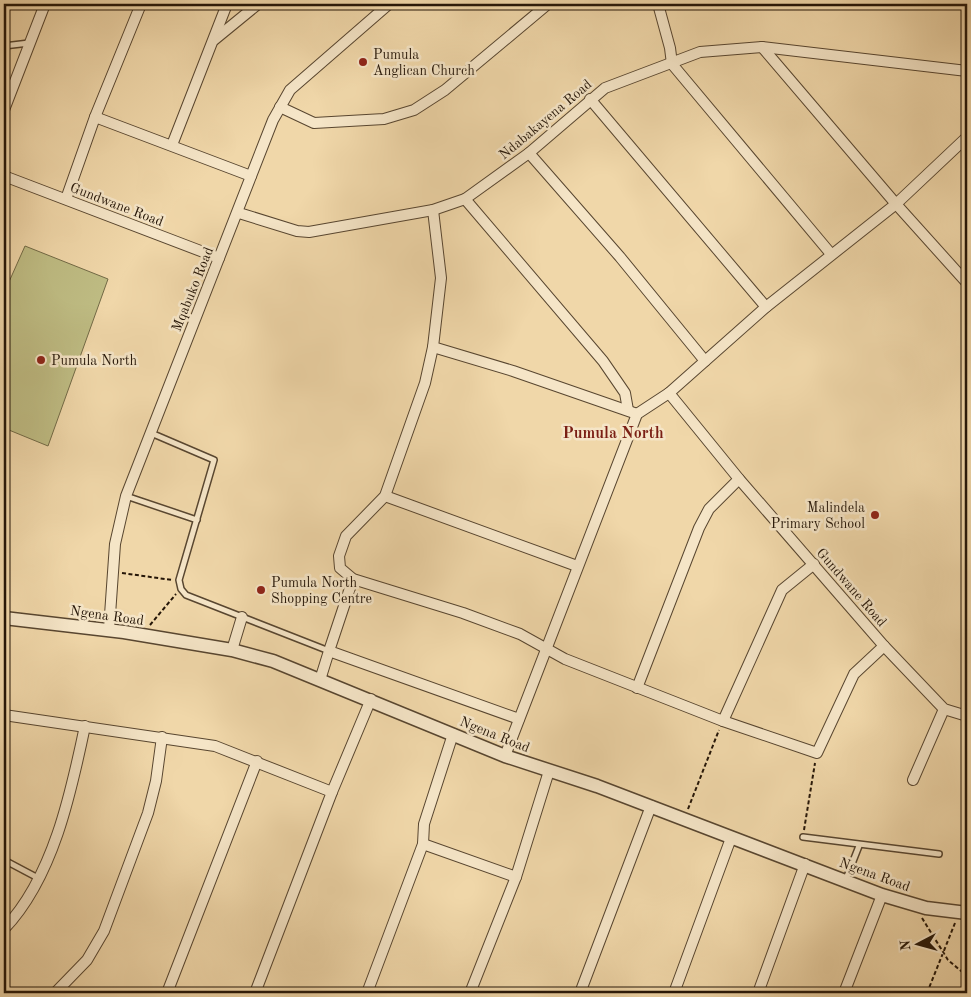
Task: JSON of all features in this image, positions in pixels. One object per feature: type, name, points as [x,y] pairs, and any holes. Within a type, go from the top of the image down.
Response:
[{"type":"street","points":[[4,110],[45,4]]},
{"type":"street","points":[[66,199],[95,117],[141,4]]},
{"type":"street","points":[[172,145],[227,4]]},
{"type":"street","points":[[213,41],[258,4]]},
{"type":"street","name":"Mqabuko Road","points":[[109,629],[115,544],[126,496],[219,258],[239,213],[251,176],[280,107],[290,90],[389,4]]},
{"type":"street","points":[[280,107],[314,123],[384,119],[414,110],[445,90],[548,4]]},
{"type":"street","points":[[658,4],[670,48],[672,64],[831,254]]},
{"type":"street","points":[[762,48],[896,204],[965,276]]},
{"type":"street","name":"Ndabakayena Road","points":[[239,213],[298,232],[309,232],[433,210],[465,199],[529,153],[590,98],[615,83],[672,64],[700,52],[762,48],[967,71]]},
{"type":"street","points":[[590,98],[766,307]]},
{"type":"street","points":[[95,117],[251,176]]},
{"type":"street","points":[[505,756],[547,648],[633,412],[669,393],[766,307],[896,204],[967,137]]},
{"type":"street","points":[[529,153],[620,258],[705,361]]},
{"type":"street","name":"Gundwane Road","points":[[4,176],[219,258]]},
{"type":"street","points":[[465,199],[603,361],[625,393],[633,412]]},
{"type":"street","points":[[433,210],[439,243],[441,278],[433,347],[425,383],[385,496],[346,536],[339,556],[340,568],[353,579],[463,613],[520,634],[566,659],[636,688],[723,721],[817,753],[854,674],[884,646]]},
{"type":"street","points":[[433,347],[633,412]]},
{"type":"street","name":"Gundwane Road","points":[[669,393],[739,479],[884,646],[944,708],[967,716]]},
{"type":"street","points":[[636,688],[699,528],[709,509],[739,479]]},
{"type":"street","points":[[385,496],[577,566]]},
{"type":"street","points":[[723,721],[782,590],[814,564]]},
{"type":"street","points":[[320,680],[353,579]]},
{"type":"street","points":[[232,650],[242,617]]},
{"type":"street","name":"Ngena Road","points":[[4,618],[142,634],[232,650],[273,661],[371,699],[505,756],[651,806],[731,838],[846,879],[882,895],[963,913]]},
{"type":"street","points":[[329,650],[519,719]]},
{"type":"street","points":[[255,993],[332,792],[371,699]]},
{"type":"street","points":[[913,780],[944,708]]},
{"type":"street","points":[[4,715],[215,746],[332,792]]},
{"type":"street","points":[[4,929],[18,914],[49,854],[74,782],[85,726]]},
{"type":"street","points":[[367,993],[423,844],[424,824],[453,734]]},
{"type":"street","points":[[55,993],[87,960],[104,932],[148,813],[162,737]]},
{"type":"street","points":[[169,993],[257,761]]},
{"type":"street","points":[[470,993],[516,877],[549,771]]},
{"type":"street","points":[[580,993],[651,806]]},
{"type":"street","points":[[674,993],[731,838]]},
{"type":"street","points":[[423,844],[516,877]]},
{"type":"street","points":[[758,993],[805,864]]},
{"type":"street","points":[[844,993],[882,895]]},
{"type":"lane","points":[[4,46],[29,43]]},
{"type":"lane","points":[[150,433],[214,460],[179,580],[181,589],[186,595],[329,650]]},
{"type":"lane","points":[[126,496],[197,520]]},
{"type":"lane","points":[[803,838],[939,854]]},
{"type":"lane","points":[[846,879],[859,846]]},
{"type":"lane","points":[[4,860],[38,878]]},
{"type":"path","points":[[113,572],[179,580]]},
{"type":"path","points":[[142,634],[181,589]]},
{"type":"path","points":[[684,819],[723,721]]},
{"type":"path","points":[[803,838],[817,753]]},
{"type":"path","points":[[927,993],[963,913],[967,893]]},
{"type":"path","points":[[914,903],[944,955],[967,976]]},
{"type":"shaded area","name":"Pumula North","points":[[25,246],[108,279],[48,446],[4,428],[4,293]]},
{"type":"place","name":"Pumula Anglican Church","points":[[363,62]]},
{"type":"place","name":"Pumula North","points":[[41,360]]},
{"type":"place","name":"Malindela Primary School","points":[[875,515]]},
{"type":"place","name":"Pumula North Shopping Centre","points":[[261,590]]},
{"type":"district","name":"Pumula North","points":[[613,432]]}]
